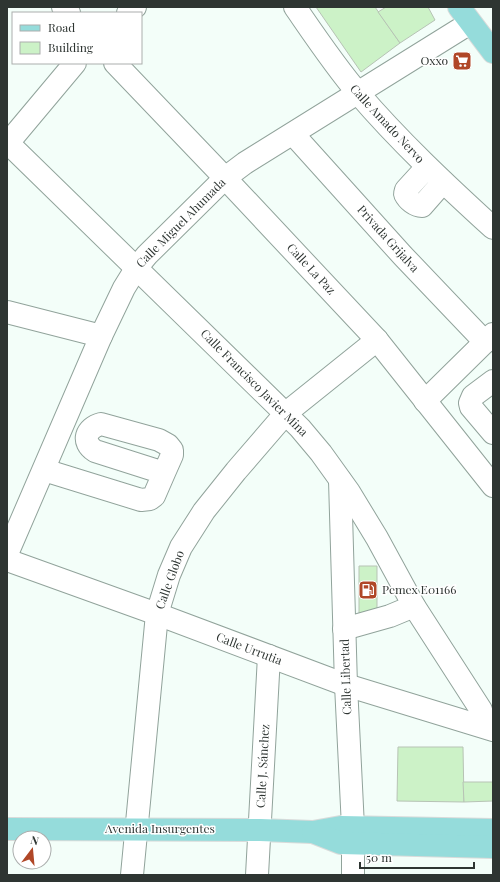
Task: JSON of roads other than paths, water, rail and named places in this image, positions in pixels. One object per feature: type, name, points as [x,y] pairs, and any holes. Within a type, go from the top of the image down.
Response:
[{"type":"main road","points":[[464,15],[493,52]]},
{"type":"main road","name":"Avenida Insurgentes","points":[[7,829],[260,830],[314,832],[341,843],[353,835]]},
{"type":"main road","points":[[353,835],[493,830]]},
{"type":"main road","points":[[353,835],[493,847]]},
{"type":"street","name":"Calle Amado Nervo","points":[[295,7],[342,74],[358,93],[427,166],[493,228]]},
{"type":"street","name":"Calle Miguel Ahumada","points":[[7,554],[101,336],[124,288],[137,267],[225,178],[245,163],[358,93],[464,15]]},
{"type":"street","points":[[8,142],[74,64]]},
{"type":"street","name":"Calle La Paz","points":[[116,64],[377,340],[493,486]]},
{"type":"street","name":"Privada Grijalva","points":[[293,134],[403,256],[489,338]]},
{"type":"street","name":"Calle Francisco Javier Mina","points":[[8,142],[286,413],[321,453],[377,538],[414,606],[481,710],[489,728]]},
{"type":"street","points":[[427,166],[406,190],[406,197],[416,205],[422,206],[443,182]]},
{"type":"street","points":[[7,312],[101,336]]},
{"type":"street","points":[[425,401],[489,338]]},
{"type":"street","name":"Calle Globo","points":[[132,875],[157,614],[169,575],[181,547],[200,517],[236,471],[286,413],[377,340]]},
{"type":"street","points":[[458,443],[487,426],[471,407],[471,400],[473,396],[493,381]]},
{"type":"street","points":[[44,470],[142,500],[150,499],[154,496],[164,473]]},
{"type":"street","name":"Calle Libertad","points":[[340,480],[346,685],[353,835],[353,875]]},
{"type":"street","name":"Calle Urrutia","points":[[7,560],[157,614],[346,685],[489,728]]},
{"type":"street","points":[[344,629],[390,616],[414,606]]},
{"type":"street","name":"Calle J. Sánchez","points":[[257,875],[269,656]]},
{"type":"place","name":"Oxxo","points":[[462,61]]},
{"type":"place","name":"Pemex E01166","points":[[368,590]]}]
